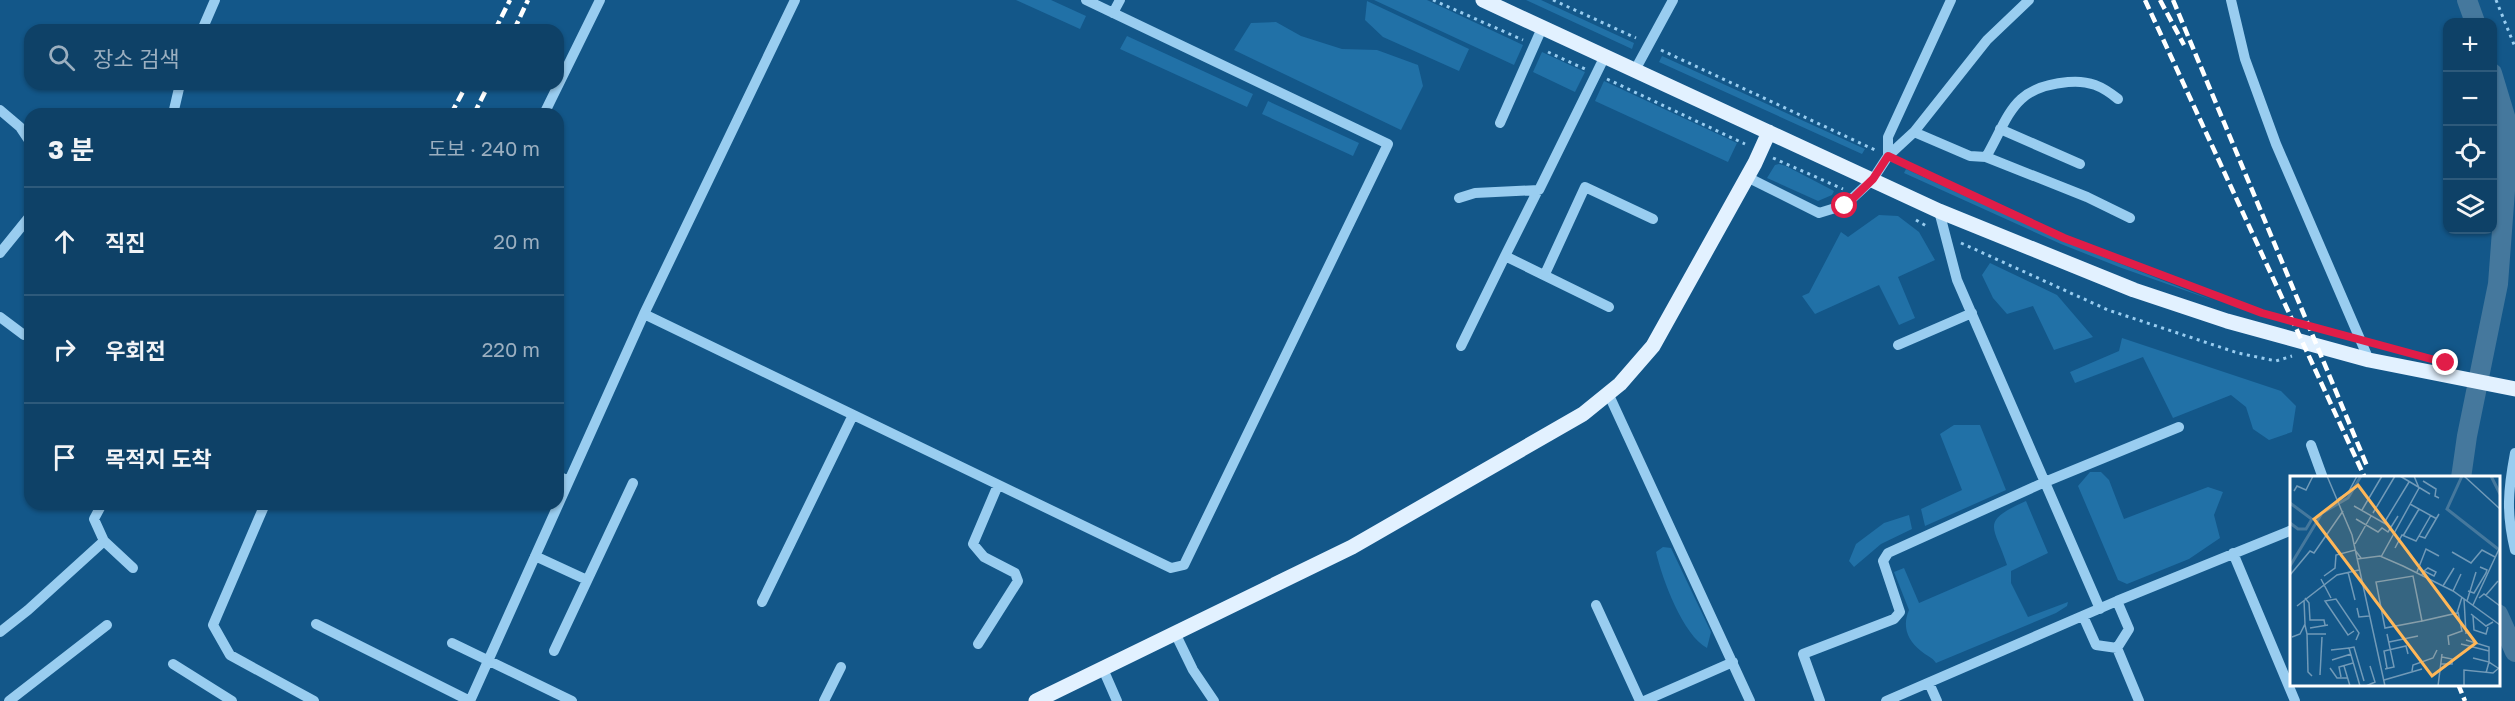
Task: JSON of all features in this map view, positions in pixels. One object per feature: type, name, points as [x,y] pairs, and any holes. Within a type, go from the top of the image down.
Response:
[{"type":"main road","points":[[1483,0],[1939,211],[2055,260],[2183,307],[2369,360],[2510,388]]},
{"type":"main road","points":[[1036,701],[1352,547],[1583,414],[1620,384],[1653,346],[1747,177],[1769,132]]},
{"type":"street","points":[[204,24],[214,0]]},
{"type":"street","points":[[564,73],[600,0]]},
{"type":"street","points":[[564,492],[644,314],[795,0]]},
{"type":"street","points":[[644,314],[1171,568],[1184,565],[1388,144],[1086,0]]},
{"type":"street","points":[[1113,13],[1120,0]]},
{"type":"street","points":[[1635,70],[1673,0]]},
{"type":"street","points":[[1888,156],[1888,137],[1951,0]]},
{"type":"street","points":[[1747,177],[1819,213],[1845,206],[1873,179],[1888,156],[1914,132],[1987,40],[2029,0]]},
{"type":"street","points":[[2231,0],[2245,59],[2276,144],[2369,360]]},
{"type":"street","points":[[1500,123],[1542,27]]},
{"type":"street","points":[[1461,346],[1605,57]]},
{"type":"street","points":[[1986,157],[2005,117],[2026,93],[2048,83],[2079,80],[2102,86],[2118,99]]},
{"type":"street","points":[[174,108],[179,90]]},
{"type":"street","points":[[547,108],[556,90]]},
{"type":"street","points":[[0,110],[24,133]]},
{"type":"street","points":[[2000,129],[2080,164]]},
{"type":"street","points":[[1914,132],[1970,156],[1986,157],[2087,197],[2130,218]]},
{"type":"street","points":[[1545,274],[1585,187],[1653,219]]},
{"type":"street","points":[[1459,198],[1475,193],[1538,190]]},
{"type":"street","points":[[1939,211],[1958,280],[2100,609]]},
{"type":"street","points":[[0,253],[24,223]]},
{"type":"street","points":[[1505,256],[1609,307]]},
{"type":"street","points":[[1898,345],[1972,313]]},
{"type":"street","points":[[0,317],[24,335]]},
{"type":"street","points":[[1608,393],[1750,701]]},
{"type":"street","points":[[762,602],[854,415]]},
{"type":"street","points":[[1821,701],[1803,654],[1894,619],[1900,612],[1883,561],[1888,553],[2045,482],[2179,427]]},
{"type":"street","points":[[2311,445],[2323,476]]},
{"type":"street","points":[[2515,453],[2510,479],[2508,515],[2515,550]]},
{"type":"street","points":[[564,479],[569,481]]},
{"type":"street","points":[[554,651],[633,483]]},
{"type":"street","points":[[978,644],[1018,581],[1015,573],[984,556],[973,543],[998,485]]},
{"type":"street","points":[[99,510],[94,519],[104,541],[133,568]]},
{"type":"street","points":[[262,510],[213,626],[230,655],[314,701]]},
{"type":"street","points":[[316,624],[470,701],[556,510]]},
{"type":"street","points":[[1886,701],[2116,601],[2290,531]]},
{"type":"street","points":[[0,632],[28,610],[104,541]]},
{"type":"street","points":[[2233,553],[2295,701]]},
{"type":"street","points":[[535,556],[587,580]]},
{"type":"street","points":[[2116,601],[2129,629],[2117,648]]},
{"type":"street","points":[[1596,605],[1642,701],[1733,662]]},
{"type":"street","points":[[2083,616],[2096,645],[2117,648]]},
{"type":"street","points":[[9,701],[107,625]]},
{"type":"street","points":[[1176,634],[1193,670],[1214,701]]},
{"type":"street","points":[[452,643],[572,701]]},
{"type":"street","points":[[2117,648],[2139,701]]},
{"type":"street","points":[[173,664],[232,701]]},
{"type":"street","points":[[824,701],[841,667]]},
{"type":"street","points":[[1103,669],[1117,701]]},
{"type":"street","points":[[1929,682],[1937,701]]},
{"type":"path","points":[[1553,0],[1640,40]]},
{"type":"path","points":[[2496,0],[2515,47]]},
{"type":"path","points":[[1661,50],[2064,238],[2253,310]]},
{"type":"shaded area","points":[[1016,0],[1051,0],[1086,16],[1080,29]]},
{"type":"shaded area","points":[[1374,0],[1427,0],[1523,45],[1514,65]]},
{"type":"shaded area","points":[[1526,0],[1541,0],[1634,43],[1632,49]]},
{"type":"shaded area","points":[[1367,1],[1469,49],[1459,71],[1383,37],[1365,20]]},
{"type":"shaded area","points":[[1276,22],[1301,36],[1342,49],[1377,50],[1418,65],[1423,86],[1401,130],[1234,50],[1251,23]]},
{"type":"shaded area","points":[[1127,36],[1253,94],[1247,107],[1120,49]]},
{"type":"shaded area","points":[[1542,52],[1585,72],[1575,92],[1533,72]]},
{"type":"shaded area","points":[[1662,56],[1865,149],[1862,154],[1659,62]]},
{"type":"shaded area","points":[[1604,81],[1737,143],[1728,162],[1595,101]]},
{"type":"shaded area","points":[[1268,101],[1359,143],[1353,156],[1262,114]]},
{"type":"shaded area","points":[[1779,164],[1834,191],[1832,195],[1818,201],[1767,178],[1775,165]]},
{"type":"shaded area","points":[[1906,169],[2063,241],[2215,301],[2061,244],[1904,173]]},
{"type":"shaded area","points":[[1879,215],[1898,216],[1919,232],[1935,260],[1898,277],[1915,318],[1899,325],[1879,285],[1815,314],[1802,296],[1809,293],[1841,232],[1848,237]]},
{"type":"shaded area","points":[[1990,263],[2057,295],[2093,337],[2054,350],[2033,306],[2007,314],[1993,298],[1982,275]]},
{"type":"shaded area","points":[[2122,338],[2281,391],[2296,406],[2292,432],[2269,440],[2253,429],[2246,407],[2231,395],[2173,418],[2143,357],[2075,383],[2070,372],[2119,351]]},
{"type":"shaded area","points":[[1954,425],[1980,425],[2006,490],[1925,526],[1921,509],[1962,490],[1940,434]]},
{"type":"shaded area","points":[[2090,472],[2101,472],[2109,480],[2124,519],[2208,487],[2223,492],[2214,515],[2220,538],[2189,559],[2127,584],[2118,580],[2078,486]]},
{"type":"shaded area","points":[[2026,501],[2048,553],[2011,571],[2011,583],[2028,617],[2068,602],[2067,606],[2056,613],[1936,663],[1916,647],[1909,637],[1906,622],[1909,610],[1894,572],[1904,568],[1919,603],[2007,565],[1994,526],[2001,514]]},
{"type":"shaded area","points":[[1909,515],[1912,529],[1881,544],[1854,567],[1849,561],[1856,544],[1884,523]]},
{"type":"shaded area","points":[[1663,547],[1671,548],[1711,632],[1707,648],[1690,631],[1668,591],[1656,552]]},
{"type":"waterway","points":[[2467,0],[2474,18]]},
{"type":"waterway","points":[[2461,476],[2467,436],[2498,284],[2507,164],[2507,123],[2497,90]]},
{"type":"waterway","points":[[2500,618],[2515,652]]},
{"type":"railway","points":[[498,24],[510,0]]},
{"type":"railway","points":[[517,24],[528,0]]},
{"type":"railway","points":[[2145,0],[2364,476]]},
{"type":"railway","points":[[2160,0],[2184,45]]},
{"type":"railway","points":[[2173,0],[2367,466]]},
{"type":"railway","points":[[454,108],[464,90]]},
{"type":"railway","points":[[477,108],[486,90]]},
{"type":"railway","points":[[2459,686],[2465,701]]},
{"type":"route","points":[[1845,206],[1873,179],[1888,156],[2064,238],[2119,260],[2262,313],[2446,363]]}]
